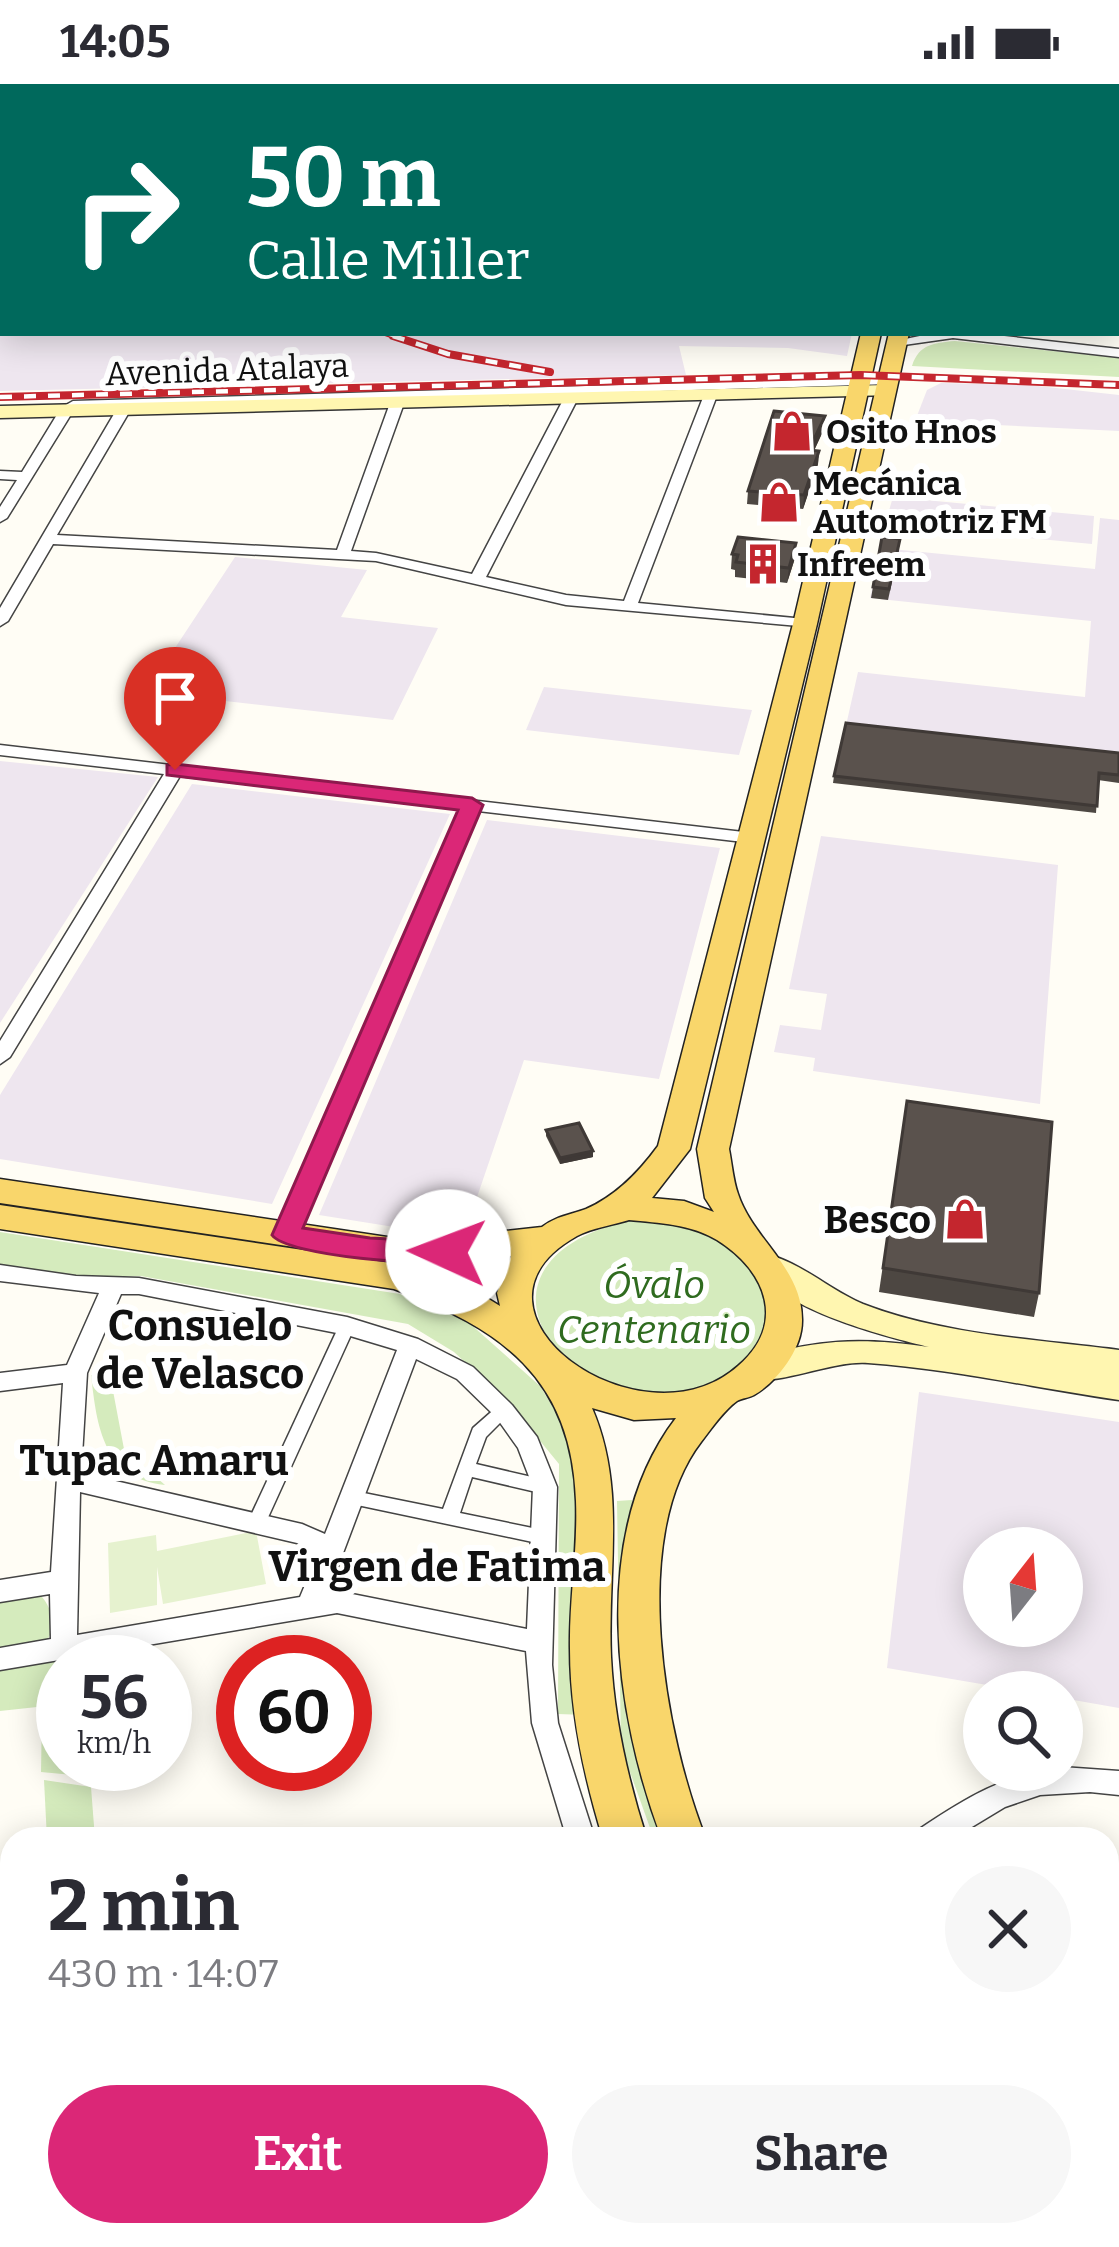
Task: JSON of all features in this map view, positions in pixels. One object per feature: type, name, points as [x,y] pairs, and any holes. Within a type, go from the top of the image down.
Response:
[{"type":"main road","points":[[760,1369],[784,1326],[782,1287],[722,1198],[713,1148],[870,387],[871,336]]},
{"type":"main road","points":[[0,1191],[413,1252],[465,1251],[540,1239],[559,1227],[607,1211],[656,1177],[674,1149],[870,387],[898,338]]},
{"type":"main road","name":"Avenida Atalaya","points":[[0,412],[870,387]]},
{"type":"main road","points":[[607,1211],[675,1210],[716,1222],[805,1292],[857,1317],[1119,1387]]},
{"type":"main road","points":[[0,1216],[397,1276],[467,1302],[525,1342],[557,1377],[580,1420],[593,1460],[598,1518],[590,1631],[593,1693],[622,1827]]},
{"type":"main road","points":[[525,1342],[515,1297],[522,1268],[540,1239]]},
{"type":"main road","points":[[679,1827],[665,1792],[646,1699],[644,1578],[650,1524],[664,1469],[689,1428],[722,1394],[760,1369],[818,1354],[864,1350],[979,1353],[1119,1363]]},
{"type":"main road","points":[[557,1377],[590,1395],[629,1405],[661,1407],[722,1394]]},
{"type":"street","points":[[991,336],[1119,352]]},
{"type":"street","name":"Avenida Atalaya","points":[[0,412],[63,416],[709,398],[870,387]]},
{"type":"street","points":[[629,607],[709,398]]},
{"type":"street","points":[[477,580],[569,402]]},
{"type":"street","points":[[343,554],[396,406]]},
{"type":"street","points":[[1,616],[121,414]]},
{"type":"street","points":[[0,516],[63,416]]},
{"type":"street","points":[[0,475],[25,476]]},
{"type":"street","points":[[48,539],[343,554],[566,600],[806,624]]},
{"type":"street","points":[[0,750],[752,838]]},
{"type":"street","points":[[0,1057],[175,770]]},
{"type":"street","points":[[286,1235],[472,805]]},
{"type":"street","points":[[0,1273],[76,1284],[114,1284],[347,1326],[410,1345],[465,1373],[529,1444],[545,1487],[537,1642],[545,1723],[577,1827]]},
{"type":"street","points":[[64,1635],[75,1373],[114,1284]]},
{"type":"street","points":[[256,1524],[347,1326]]},
{"type":"street","points":[[310,1603],[410,1345]]},
{"type":"street","points":[[0,1382],[75,1373]]},
{"type":"street","points":[[449,1517],[484,1426],[504,1411]]},
{"type":"street","points":[[466,1469],[545,1487]]},
{"type":"street","points":[[67,1479],[319,1542],[325,1557]]},
{"type":"street","points":[[349,1497],[542,1537]]},
{"type":"street","points":[[0,1591],[63,1581]]},
{"type":"street","points":[[131,1635],[310,1603],[357,1604],[537,1642]]},
{"type":"street","points":[[0,1659],[36,1652]]},
{"type":"street","points":[[947,1827],[984,1802],[1043,1779],[1119,1783]]},
{"type":"shaded area","points":[[0,336],[851,336],[847,356],[788,348],[679,346],[686,375],[0,391]]},
{"type":"shaded area","points":[[941,383],[1029,385],[1119,395],[1119,431],[915,421],[927,390]]},
{"type":"shaded area","points":[[893,497],[1094,516],[1092,544],[885,524]]},
{"type":"shaded area","points":[[1100,518],[1119,520],[1119,760],[845,730],[858,672],[1085,697],[1091,621],[870,598],[881,548],[1095,569]]},
{"type":"shaded area","points":[[235,557],[367,570],[341,617],[438,628],[393,720],[146,692]]},
{"type":"shaded area","points":[[544,687],[752,710],[739,755],[526,730]]},
{"type":"shaded area","points":[[0,761],[158,777],[0,1023]]},
{"type":"shaded area","points":[[192,784],[450,814],[272,1204],[0,1159],[0,1095]]},
{"type":"shaded area","points":[[487,820],[720,848],[659,1079],[524,1060],[463,1238],[319,1215]]},
{"type":"shaded area","points":[[821,836],[1058,865],[1040,1104],[813,1071],[815,1058],[774,1052],[780,1025],[821,1030],[827,994],[789,989]]},
{"type":"shaded area","points":[[919,1392],[1119,1422],[1119,1708],[1083,1702],[1083,1671],[963,1671],[963,1681],[887,1668]]},
{"type":"green space","points":[[955,341],[1119,358],[1119,377],[912,366],[923,349]]},
{"type":"green space","name":"Óvalo Centenario","points":[[630,1220],[713,1231],[738,1247],[765,1287],[772,1311],[766,1333],[754,1353],[728,1375],[679,1393],[630,1392],[587,1374],[554,1346],[537,1312],[541,1277],[570,1244]]},
{"type":"green space","points":[[0,1232],[400,1294],[467,1321],[540,1386],[585,1459],[586,1715],[558,1714],[559,1464],[509,1403],[454,1352],[408,1324],[141,1276],[78,1278],[0,1265]]},
{"type":"green space","points":[[91,1375],[110,1375],[124,1449],[165,1485],[144,1480],[116,1461],[101,1431]]},
{"type":"green space","points":[[632,1500],[644,1738],[672,1827],[650,1827],[621,1747],[617,1501]]},
{"type":"green space","points":[[256,1531],[266,1584],[163,1604],[157,1567],[157,1605],[110,1613],[108,1543],[156,1535],[157,1551]]},
{"type":"green space","points":[[39,1594],[51,1613],[50,1635],[36,1635],[35,1646],[0,1651],[0,1600]]},
{"type":"green space","points":[[36,1661],[36,1707],[0,1711],[0,1667]]},
{"type":"green space","points":[[45,1791],[91,1791],[94,1827],[46,1827]]},
{"type":"building","points":[[774,411],[825,416],[809,450],[819,451],[804,495],[748,491]]},
{"type":"building","points":[[738,537],[796,543],[789,568],[736,562],[738,555],[732,554]]},
{"type":"building","points":[[882,537],[900,539],[889,589],[873,587]]},
{"type":"building","points":[[846,723],[1119,753],[1119,775],[1099,773],[1097,806],[834,776]]},
{"type":"building","name":"Besco","points":[[907,1101],[1052,1122],[1039,1293],[883,1268]]},
{"type":"building","points":[[579,1123],[593,1151],[560,1158],[546,1130]]},
{"type":"railway","points":[[393,336],[400,338]]},
{"type":"railway","points":[[394,336],[400,338]]},
{"type":"railway","points":[[400,338],[448,354],[550,372]]},
{"type":"railway","points":[[0,397],[861,375],[1119,385]]},
{"type":"place","name":"Osito Hnos","points":[[792,431]]},
{"type":"place","name":"Mecánica Automotriz FM","points":[[779,502]]},
{"type":"place","name":"Infreem","points":[[763,564]]},
{"type":"place","name":"Besco","points":[[965,1219]]},
{"type":"district","name":"Consuelo de Velasco","points":[[200,1349]]},
{"type":"district","name":"Tupac Amaru","points":[[154,1460]]},
{"type":"district","name":"Virgen de Fatima","points":[[437,1566]]},
{"type":"route","points":[[175,770],[472,805],[286,1235],[370,1248],[448,1252]]}]
